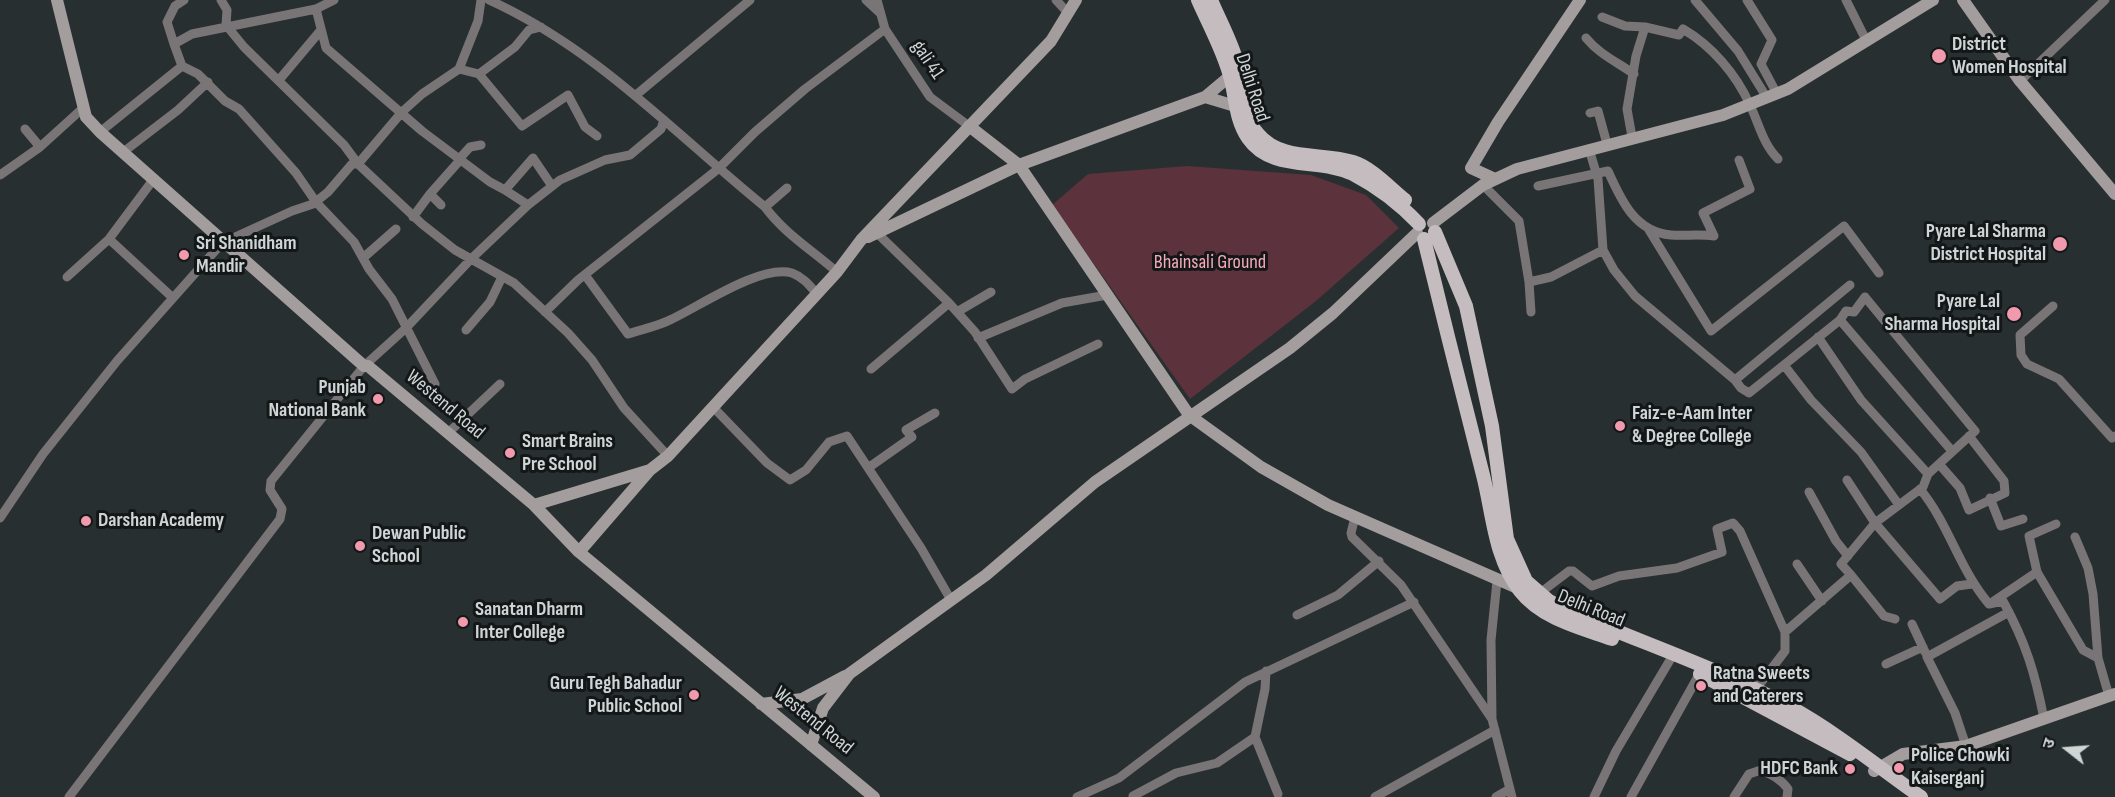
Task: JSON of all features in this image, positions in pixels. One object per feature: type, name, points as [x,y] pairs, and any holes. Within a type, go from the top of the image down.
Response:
[{"type":"main road","name":"Westend Road","points":[[57,0],[83,108],[86,117],[100,132],[222,243],[364,366],[368,366],[534,505],[579,552],[871,796]]},
{"type":"main road","points":[[579,552],[650,470],[669,456],[837,272],[861,240],[1051,40],[1076,0]]},
{"type":"main road","name":"Delhi Road","points":[[1198,0],[1234,75]]},
{"type":"main road","points":[[1211,0],[1236,59],[1234,75],[1240,105],[1257,134],[1272,147],[1293,154],[1330,157],[1363,166],[1426,229],[1466,306],[1492,426],[1507,539],[1524,586]]},
{"type":"main road","points":[[1495,179],[1471,168],[1498,122],[1580,0]]},
{"type":"main road","points":[[761,704],[802,699],[849,674],[986,575],[1095,482],[1189,415],[1290,348],[1333,313],[1426,229],[1482,184],[1517,169],[1723,115],[1772,96],[1867,42],[1934,0]]},
{"type":"main road","points":[[1964,0],[2020,81],[2115,194]]},
{"type":"main road","points":[[861,240],[1019,165],[1205,97],[1234,75]]},
{"type":"main road","points":[[1205,97],[1240,105]]},
{"type":"main road","points":[[969,126],[1019,165],[1189,415],[1261,467],[1355,517],[1497,581],[1524,586],[1540,593],[1563,609],[1701,670]]},
{"type":"main road","name":"Delhi Road","points":[[1426,229],[1487,491],[1496,542],[1524,586],[1545,613],[1670,660],[1756,689],[1877,769],[1905,794],[1921,797]]},
{"type":"main road","points":[[534,505],[650,470]]},
{"type":"main road","name":"Delhi Road","points":[[1701,670],[1806,723]]},
{"type":"main road","points":[[811,745],[823,708],[849,674]]},
{"type":"main road","points":[[1877,769],[1903,754],[1966,747],[2112,695]]},
{"type":"street","points":[[184,0],[175,6],[167,22],[182,66],[208,82],[225,101],[239,109],[282,160],[296,173],[316,202],[354,242],[392,299],[406,328],[418,345],[435,384]]},
{"type":"street","points":[[174,44],[192,34],[226,25],[316,9],[334,0]]},
{"type":"street","points":[[0,518],[43,454],[117,361],[222,243],[316,202],[328,192],[352,164],[358,164],[402,112],[422,94],[459,69],[478,21],[481,0]]},
{"type":"street","points":[[489,0],[542,27],[603,67],[718,169],[765,207],[782,230],[808,247],[837,272]]},
{"type":"street","points":[[636,95],[750,0]]},
{"type":"street","points":[[866,0],[881,15]]},
{"type":"street","name":"gali 41","points":[[877,0],[885,29],[930,97],[969,126]]},
{"type":"street","points":[[1056,0],[1068,13]]},
{"type":"street","points":[[1695,0],[1772,96]]},
{"type":"street","points":[[1747,0],[1772,40],[1761,64],[1772,96]]},
{"type":"street","points":[[1846,0],[1867,42]]},
{"type":"street","points":[[2020,81],[2105,0]]},
{"type":"street","points":[[225,1],[226,25],[244,47],[344,145],[358,164],[414,217],[455,250],[514,283],[545,312],[592,360],[624,408],[669,456]]},
{"type":"street","points":[[316,9],[326,48],[422,131],[490,182],[528,205]]},
{"type":"street","points":[[1602,17],[1625,26],[1645,27],[1679,35],[1683,29],[1699,39],[1733,75],[1750,104],[1769,150],[1778,159]]},
{"type":"street","points":[[479,74],[515,47],[529,30],[542,27]]},
{"type":"street","points":[[1632,137],[1627,110],[1645,27]]},
{"type":"street","points":[[545,312],[585,274],[718,169],[755,132],[805,89],[885,29]]},
{"type":"street","points":[[279,80],[321,30]]},
{"type":"street","points":[[1586,38],[1597,52],[1610,57],[1634,74]]},
{"type":"street","points":[[100,132],[182,66]]},
{"type":"street","points":[[459,69],[479,74],[522,126],[568,95],[585,127],[597,136]]},
{"type":"street","points":[[122,153],[178,110],[208,82]]},
{"type":"street","points":[[0,175],[39,147],[83,108]]},
{"type":"street","points":[[1590,113],[1598,111],[1607,144]]},
{"type":"street","points":[[69,797],[280,519],[282,509],[270,490],[272,481],[364,366],[406,328],[471,259],[528,205],[552,186],[605,160],[630,155],[661,129],[664,120]]},
{"type":"street","points":[[25,129],[39,147]]},
{"type":"street","points":[[414,217],[430,194],[470,147],[481,145]]},
{"type":"street","points":[[1589,149],[1596,173],[1604,250],[1614,270],[1635,296],[1735,380],[1741,388],[1749,393],[1840,320],[1846,311],[1854,312],[1865,297],[1975,431],[1928,474],[1920,489],[1875,523],[1841,564],[1884,616],[1895,619]]},
{"type":"street","points":[[505,190],[533,158],[552,186]]},
{"type":"street","points":[[1538,186],[1569,182],[1608,171],[1632,216],[1649,230],[1669,235],[1714,236],[1703,213],[1750,189],[1738,160]]},
{"type":"street","points":[[67,277],[109,238],[153,180]]},
{"type":"street","points":[[1482,184],[1519,221],[1529,282],[1531,312]]},
{"type":"street","points":[[765,207],[787,188]]},
{"type":"street","points":[[430,194],[441,205]]},
{"type":"street","points":[[1649,230],[1654,243],[1673,268],[1711,331],[1844,226],[1879,273]]},
{"type":"street","points":[[363,258],[396,229]]},
{"type":"street","points":[[877,233],[957,312],[978,338],[1012,389],[1025,379],[1098,344]]},
{"type":"street","points":[[109,238],[174,298]]},
{"type":"street","points":[[1529,282],[1551,277],[1604,250]]},
{"type":"street","points":[[585,274],[628,334],[670,321],[728,288],[768,274],[791,273],[805,280],[817,294]]},
{"type":"street","points":[[466,330],[490,302],[502,277]]},
{"type":"street","points":[[1735,380],[1850,285]]},
{"type":"street","points":[[957,312],[991,292]]},
{"type":"street","points":[[978,338],[1062,303],[1107,295]]},
{"type":"street","points":[[871,369],[949,303]]},
{"type":"street","points":[[2053,306],[2020,335],[2021,355],[2027,364],[2059,379],[2112,438],[2115,436]]},
{"type":"street","points":[[1840,320],[1952,452]]},
{"type":"street","points":[[1818,338],[1861,400],[1928,474]]},
{"type":"street","points":[[1784,365],[1860,453],[1899,505]]},
{"type":"street","points":[[448,433],[500,384]]},
{"type":"street","points":[[713,407],[767,463],[790,480],[806,470],[829,442],[847,436],[921,548],[951,600]]},
{"type":"street","points":[[868,468],[912,437],[906,429],[935,413]]},
{"type":"street","points":[[1939,464],[1960,488],[1969,510],[1983,505],[1990,498],[2005,493],[2004,481],[1969,436]]},
{"type":"street","points":[[1847,480],[1875,523],[1940,599],[1958,586],[1972,584]]},
{"type":"street","points":[[1920,489],[1935,507],[1972,584],[1989,604]]},
{"type":"street","points":[[1809,492],[1836,541],[1848,556]]},
{"type":"street","points":[[1990,498],[2001,526],[2023,519]]},
{"type":"street","points":[[1355,517],[1352,537],[1380,561],[1414,602],[1492,719]]},
{"type":"street","points":[[1540,593],[1569,571],[1573,571],[1592,586],[1619,576],[1677,568],[1722,552],[1717,529],[1733,523],[1740,531],[1785,632],[1785,651],[1756,689]]},
{"type":"street","points":[[2056,524],[2029,536],[2037,572],[2083,650],[2098,658]]},
{"type":"street","points":[[2075,537],[2088,568],[2093,594],[2098,658],[2112,695]]},
{"type":"street","points":[[1297,615],[1338,594],[1380,561]]},
{"type":"street","points":[[1797,564],[1822,601]]},
{"type":"street","points":[[1989,604],[2037,572]]},
{"type":"street","points":[[1785,632],[1851,574]]},
{"type":"street","points":[[1497,581],[1491,640],[1492,719],[1511,793],[1497,797]]},
{"type":"street","points":[[1989,604],[2002,601],[2009,612],[2037,677],[2044,719]]},
{"type":"street","points":[[1077,797],[1119,777],[1245,682],[1414,602]]},
{"type":"street","points":[[1927,657],[2009,612]]},
{"type":"street","points":[[1912,624],[1955,712],[1966,747]]},
{"type":"street","points":[[1886,664],[1923,647]]},
{"type":"street","points":[[1594,797],[1616,751],[1670,660]]},
{"type":"street","points":[[1631,797],[1701,670]]},
{"type":"street","points":[[1266,671],[1265,689],[1255,736],[1278,794]]},
{"type":"street","points":[[1375,797],[1495,730]]},
{"type":"street","points":[[1133,796],[1176,772],[1217,763],[1255,736]]},
{"type":"street","points":[[1734,797],[1749,774],[1761,770],[1774,775],[1785,785],[1788,789],[1787,797]]},
{"type":"green space","name":"Bhainsali Ground","points":[[1187,166],[1311,175],[1366,195],[1399,228],[1316,301],[1190,399],[1052,205],[1088,174]]},
{"type":"place","name":"District Women Hospital","points":[[1939,56]]},
{"type":"place","name":"Pyare Lal Sharma District Hospital","points":[[2060,244]]},
{"type":"place","name":"Sri Shanidham Mandir","points":[[184,255]]},
{"type":"place","name":"Pyare Lal Sharma Hospital","points":[[2014,314]]},
{"type":"place","name":"Punjab National Bank","points":[[378,399]]},
{"type":"place","name":"Faiz-e-Aam Inter & Degree College","points":[[1620,426]]},
{"type":"place","name":"Smart Brains Pre School","points":[[510,453]]},
{"type":"place","name":"Darshan Academy","points":[[86,521]]},
{"type":"place","name":"Dewan Public School","points":[[360,546]]},
{"type":"place","name":"Sanatan Dharm Inter College","points":[[463,622]]},
{"type":"place","name":"Ratna Sweets and Caterers","points":[[1701,686]]},
{"type":"place","name":"Guru Tegh Bahadur Public School","points":[[694,695]]},
{"type":"place","name":"Police Chowki Kaiserganj","points":[[1899,768]]},
{"type":"place","name":"HDFC Bank","points":[[1850,769]]}]
